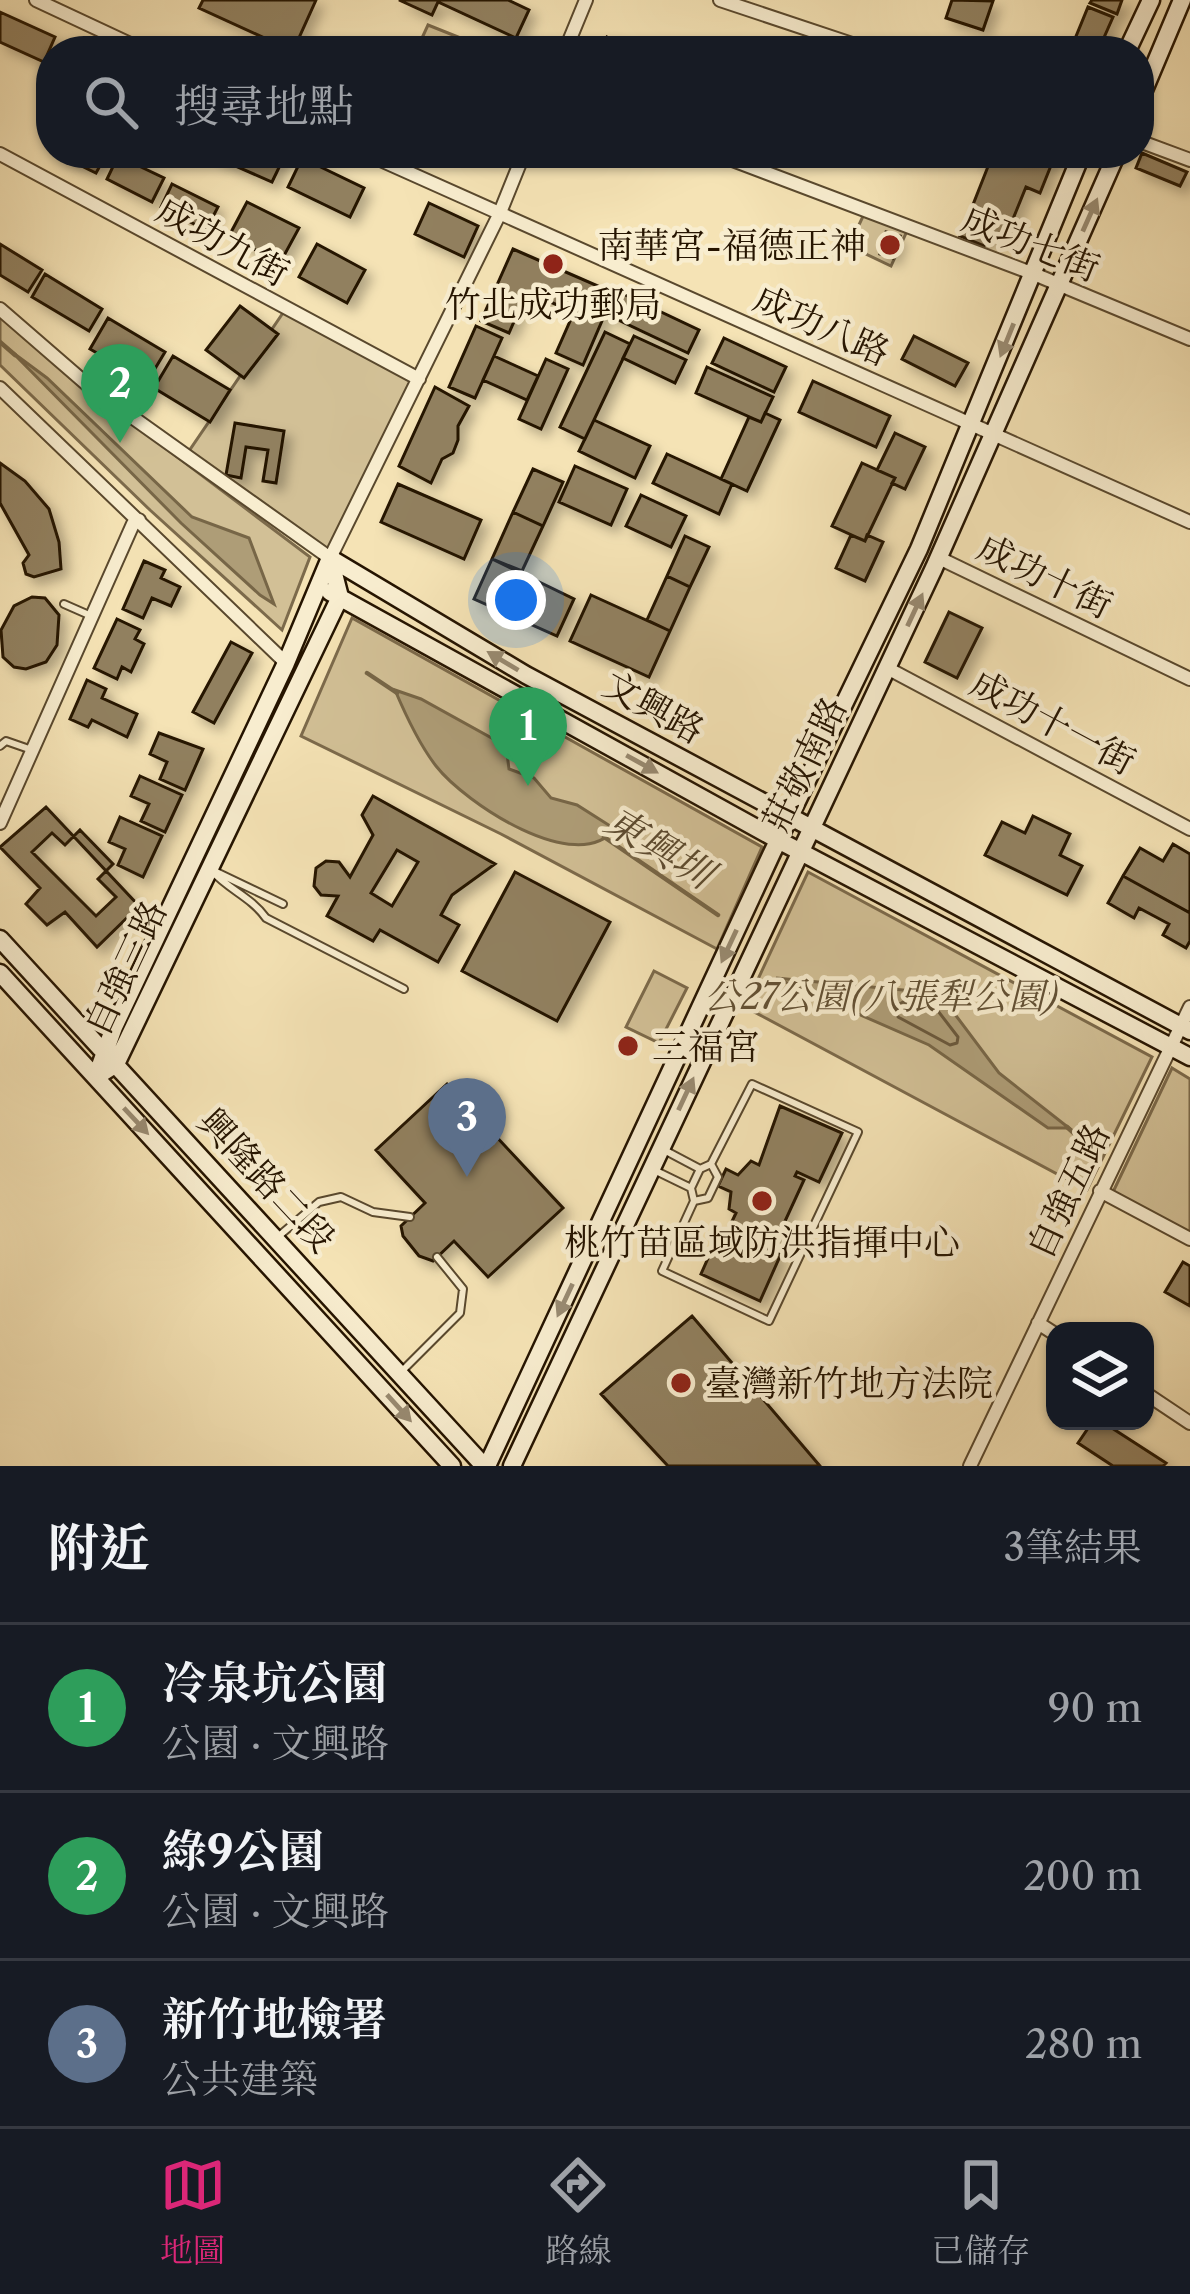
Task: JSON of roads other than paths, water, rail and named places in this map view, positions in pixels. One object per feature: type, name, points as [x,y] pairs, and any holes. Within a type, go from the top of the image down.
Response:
[{"type":"street","points":[[36,0],[114,36]]},
{"type":"street","points":[[571,36],[586,0]]},
{"type":"street","points":[[720,0],[828,36]]},
{"type":"street","points":[[1134,36],[1151,0]]},
{"type":"street","points":[[1154,66],[1182,0]]},
{"type":"street","points":[[1154,147],[1190,160]]},
{"type":"street","name":"成功九街","points":[[0,154],[419,379]]},
{"type":"street","name":"成功八路","points":[[397,168],[1190,523]]},
{"type":"street","name":"自強三路","points":[[110,1058],[330,558],[518,168]]},
{"type":"street","name":"成功七街","points":[[754,168],[1190,339]]},
{"type":"street","name":"莊敬南路","points":[[486,1466],[920,548],[1076,168]]},
{"type":"street","name":"莊敬南路","points":[[512,1466],[939,558],[1110,168]]},
{"type":"street","name":"文興路","points":[[0,309],[90,387],[330,558],[526,675],[1186,1029]]},
{"type":"street","points":[[1,391],[286,663]]},
{"type":"street","points":[[0,823],[134,524],[140,520]]},
{"type":"street","points":[[330,558],[340,597]]},
{"type":"street","name":"成功十街","points":[[939,558],[1190,679]]},
{"type":"street","name":"文興路","points":[[319,586],[778,840],[1190,1057]]},
{"type":"street","name":"自強三路","points":[[96,1077],[209,868],[340,597]]},
{"type":"street","name":"成功十一街","points":[[887,668],[1190,829]]},
{"type":"street","name":"興隆路二段","points":[[0,939],[486,1466]]},
{"type":"street","name":"興隆路二段","points":[[0,973],[452,1466]]},
{"type":"street","name":"自強五路","points":[[970,1466],[1170,1045],[1186,1029],[1190,1007]]},
{"type":"street","points":[[1100,1192],[1190,1239]]},
{"type":"street","points":[[1038,1323],[1046,1328]]},
{"type":"street","points":[[1154,1400],[1190,1423]]},
{"type":"lane","points":[[64,604],[92,616]]},
{"type":"lane","points":[[0,746],[6,741],[33,750]]},
{"type":"lane","points":[[209,868],[283,904]]},
{"type":"lane","points":[[209,868],[226,887],[254,902],[266,918],[404,988]]},
{"type":"lane","points":[[752,1084],[858,1132],[770,1322],[662,1271],[694,1201],[691,1188],[700,1168],[711,1164],[752,1084]]},
{"type":"lane","points":[[661,1148],[700,1168]]},
{"type":"lane","points":[[694,1201],[708,1198],[718,1178],[711,1164]]},
{"type":"lane","points":[[651,1169],[691,1188]]},
{"type":"lane","points":[[276,1238],[319,1202],[341,1197],[373,1212],[410,1217]]},
{"type":"lane","points":[[399,1373],[460,1313],[463,1289],[437,1257]]},
{"type":"water","points":[[12,352],[47,378],[192,517],[249,538],[274,604],[181,523]]},
{"type":"water","points":[[395,690],[421,699],[506,746],[509,769],[534,778],[551,798],[577,805],[615,829],[597,842],[575,845],[549,840],[495,815],[436,766]]},
{"type":"water","points":[[776,978],[924,992],[945,1001],[999,1073],[1069,1128],[1048,1128],[929,1045]]},
{"type":"waterway","name":"東興圳","points":[[0,342],[15,355]]},
{"type":"waterway","name":"東興圳","points":[[367,673],[397,693]]},
{"type":"waterway","name":"東興圳","points":[[604,837],[718,915]]},
{"type":"waterway","name":"東興圳","points":[[1067,1127],[1099,1156]]},
{"type":"place","name":"南華宮-福德正神","points":[[890,245]]},
{"type":"place","name":"竹北成功郵局","points":[[553,264]]},
{"type":"place","name":"綠9公園","points":[[120,443]]},
{"type":"place","name":"冷泉坑公園","points":[[528,786]]},
{"type":"place","name":"三福宮","points":[[628,1046]]},
{"type":"place","name":"新竹地檢署","points":[[467,1177]]},
{"type":"place","name":"桃竹苗區域防洪指揮中心","points":[[762,1201]]},
{"type":"place","name":"臺灣新竹地方法院","points":[[681,1383]]},
{"type":"park label","name":"公27公園(八張犁公園)","points":[[882,996]]}]
